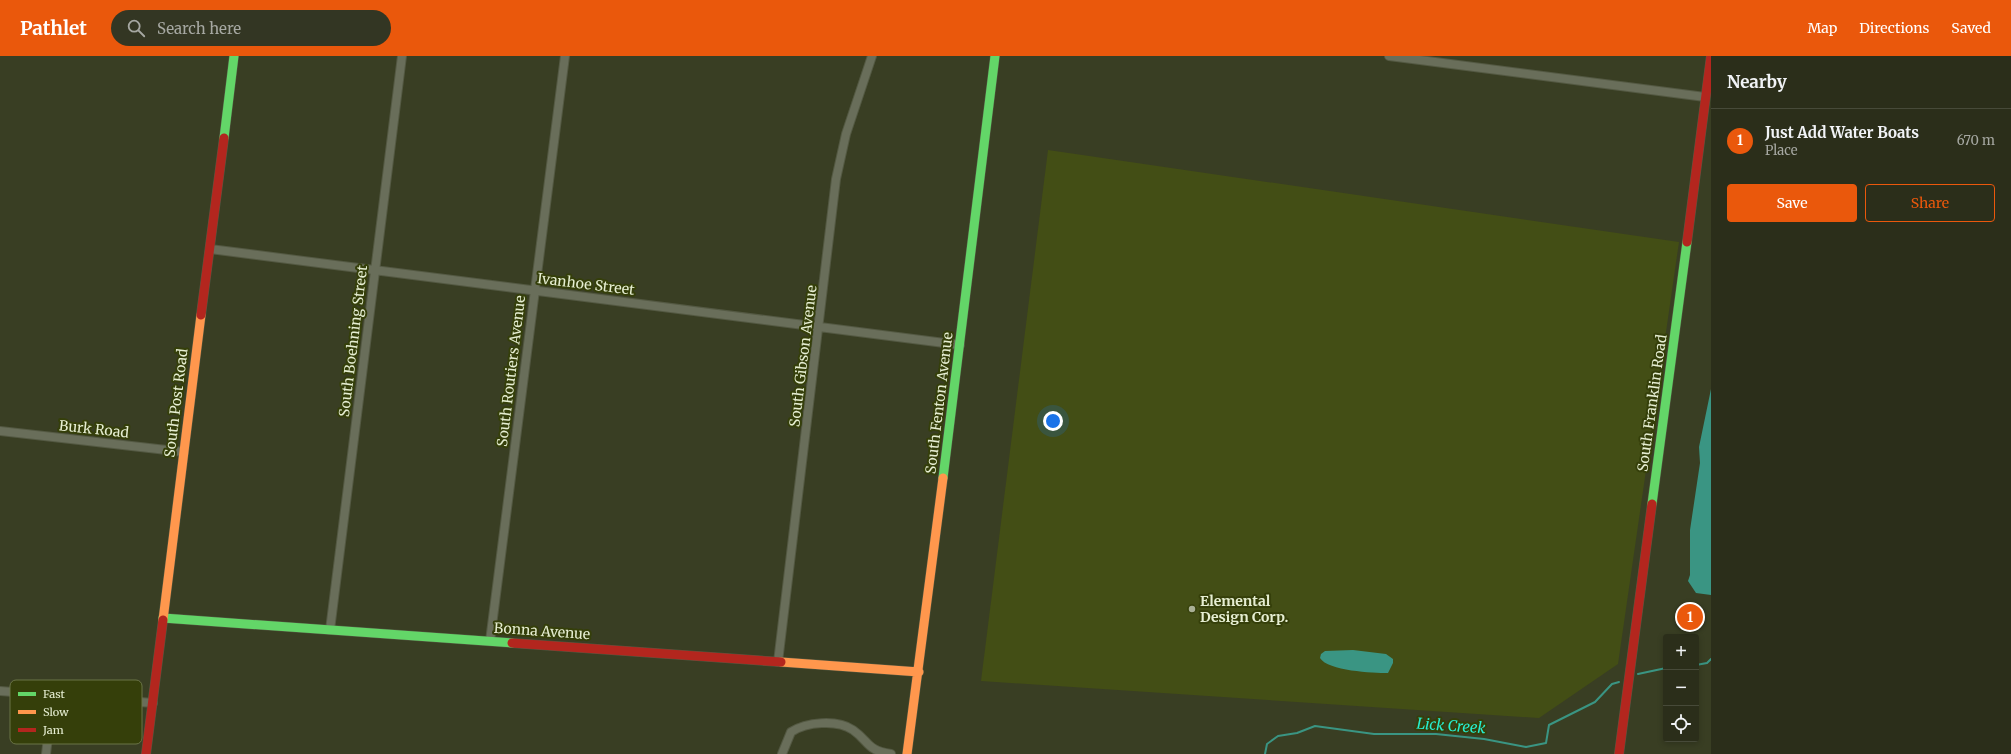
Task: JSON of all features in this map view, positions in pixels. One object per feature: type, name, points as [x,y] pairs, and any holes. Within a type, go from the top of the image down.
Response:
[{"type":"street","name":"South Post Road","points":[[146,754],[234,56]]},
{"type":"street","name":"South Boehning Street","points":[[330,630],[402,56]]},
{"type":"street","name":"South Routiers Avenue","points":[[490,641],[565,56]]},
{"type":"street","name":"South Gibson Avenue","points":[[778,662],[838,167],[849,125],[872,56]]},
{"type":"street","name":"South Fenton Avenue","points":[[907,754],[919,672],[995,56]]},
{"type":"street","points":[[1389,56],[1707,99]]},
{"type":"street","name":"South Franklin Road","points":[[1619,754],[1707,99],[1711,56]]},
{"type":"street","name":"Ivanhoe Street","points":[[210,249],[960,345]]},
{"type":"street","name":"Burk Road","points":[[0,431],[184,452]]},
{"type":"street","name":"Bonna Avenue","points":[[163,618],[919,672]]},
{"type":"street","points":[[0,691],[10,692]]},
{"type":"street","points":[[142,702],[153,703]]},
{"type":"street","points":[[782,754],[791,732],[809,724],[821,723],[846,726],[853,730],[875,751],[891,754]]},
{"type":"street","points":[[46,754],[47,744]]},
{"type":"shaded area","points":[[1048,150],[1679,242],[1618,664],[1539,718],[981,681]]},
{"type":"water","points":[[1711,389],[1711,595],[1696,593],[1688,581],[1690,575],[1690,530],[1700,463],[1699,447]]},
{"type":"water","points":[[1353,650],[1386,654],[1393,659],[1393,663],[1388,673],[1372,672],[1332,666],[1320,658],[1321,654],[1325,651]]},
{"type":"waterway","name":"Lick Creek","points":[[1699,664],[1707,663],[1711,659]]},
{"type":"waterway","name":"Lick Creek","points":[[1638,674],[1663,669]]},
{"type":"waterway","name":"Lick Creek","points":[[1265,754],[1267,744],[1278,736],[1297,733],[1315,726],[1374,734],[1436,734],[1484,739],[1526,747],[1546,743],[1549,725],[1595,702],[1612,684],[1619,682]]},
{"type":"traffic: fast","points":[[224,138],[234,56]]},
{"type":"traffic: fast","points":[[943,478],[995,56]]},
{"type":"traffic: fast","points":[[1652,504],[1687,242]]},
{"type":"traffic: fast","points":[[163,618],[512,643]]},
{"type":"traffic: slow","points":[[163,620],[201,315]]},
{"type":"traffic: slow","points":[[907,754],[943,478]]},
{"type":"traffic: slow","points":[[781,662],[919,672]]},
{"type":"traffic: jam","points":[[1687,242],[1711,56]]},
{"type":"traffic: jam","points":[[201,315],[224,138]]},
{"type":"traffic: jam","points":[[1619,754],[1652,504]]},
{"type":"traffic: jam","points":[[146,754],[163,620]]},
{"type":"traffic: jam","points":[[512,643],[781,662]]},
{"type":"place","name":"Elemental Design Corp.","points":[[1192,609]]},
{"type":"place","name":"Just Add Water Boats","points":[[1690,617]]}]
